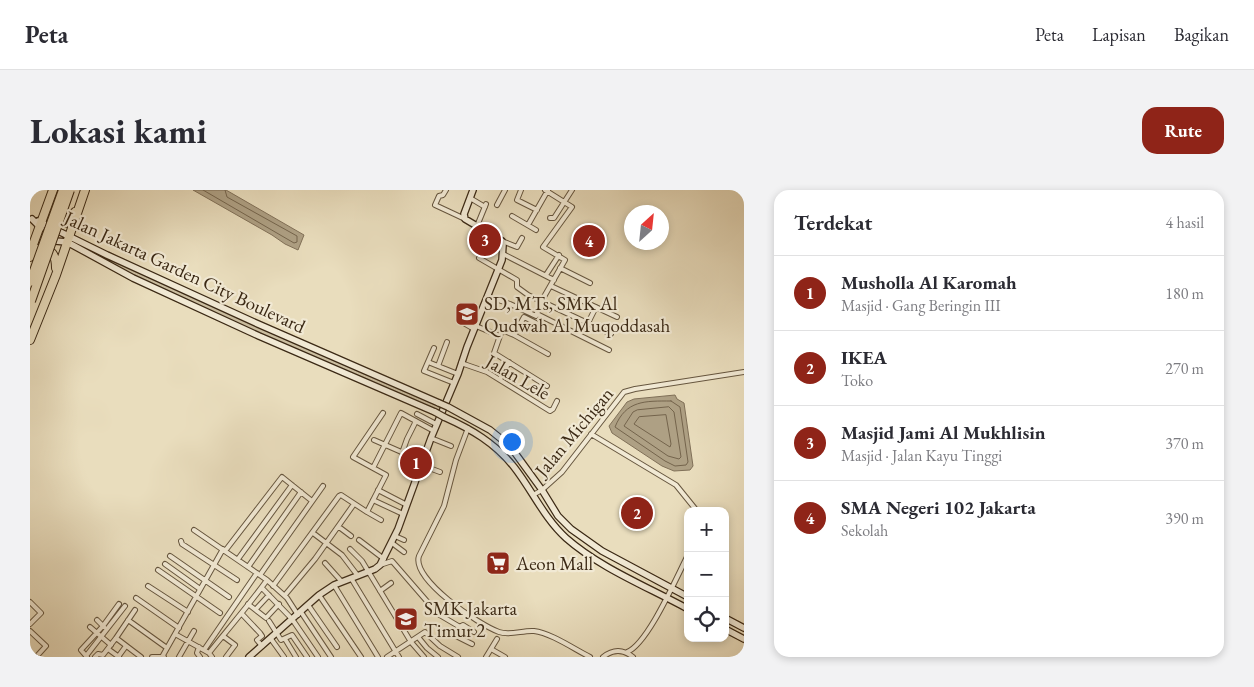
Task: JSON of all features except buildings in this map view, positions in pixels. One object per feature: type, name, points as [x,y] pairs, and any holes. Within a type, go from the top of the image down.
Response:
[{"type":"highway","points":[[30,282],[62,190]]},
{"type":"highway","points":[[30,302],[70,190]]},
{"type":"highway","points":[[30,340],[56,276],[85,190]]},
{"type":"highway","points":[[52,192],[48,215],[58,223],[68,221],[80,205]]},
{"type":"highway","points":[[30,255],[52,192]]},
{"type":"highway","points":[[30,255],[42,248],[53,252],[56,259],[56,276]]},
{"type":"street","points":[[446,190],[443,195],[439,196],[435,205],[465,218],[502,241],[517,247],[522,238]]},
{"type":"street","points":[[465,218],[464,214],[473,190]]},
{"type":"street","points":[[497,205],[505,190]]},
{"type":"street","points":[[522,190],[517,200],[537,210]]},
{"type":"street","points":[[550,218],[554,218],[572,190]]},
{"type":"street","points":[[528,225],[547,191],[572,207],[543,247],[565,259],[533,321]]},
{"type":"street","points":[[470,198],[485,206],[477,226]]},
{"type":"street","points":[[512,216],[536,230]]},
{"type":"street","name":"Jalan Jakarta Garden City Boulevard","points":[[31,218],[133,278],[468,428],[484,438],[515,468],[565,537],[582,551],[684,607]]},
{"type":"street","name":"Jalan Jakarta Garden City Boulevard","points":[[40,224],[55,241],[68,239],[448,407],[490,430],[510,446],[542,490],[558,516],[586,541],[684,595]]},
{"type":"street","points":[[254,655],[319,595],[334,585],[369,571],[382,562],[395,536],[436,424],[458,374],[503,254],[502,241]]},
{"type":"street","points":[[503,254],[554,280]]},
{"type":"street","points":[[546,275],[559,255]]},
{"type":"street","points":[[479,258],[518,280],[518,288],[542,302],[611,334]]},
{"type":"street","points":[[560,268],[590,283]]},
{"type":"street","points":[[133,278],[137,269]]},
{"type":"street","points":[[551,286],[617,317]]},
{"type":"street","points":[[487,296],[536,315],[609,350]]},
{"type":"street","points":[[588,323],[596,307]]},
{"type":"street","points":[[514,335],[524,317],[538,324]]},
{"type":"street","points":[[241,327],[245,318]]},
{"type":"street","points":[[460,321],[500,336]]},
{"type":"street","points":[[547,386],[494,353],[503,330],[548,354]]},
{"type":"street","points":[[438,366],[447,342]]},
{"type":"street","points":[[434,348],[425,372],[454,383]]},
{"type":"street","points":[[428,362],[458,374]]},
{"type":"street","points":[[500,379],[509,362]]},
{"type":"street","name":"Jalan Lele","points":[[461,363],[500,379],[550,411],[557,401]]},
{"type":"street","name":"Jalan Michigan","points":[[533,495],[542,490],[562,472],[624,392],[744,372]]},
{"type":"street","points":[[367,512],[386,475],[353,458],[383,413]]},
{"type":"street","points":[[373,468],[400,413],[434,431]]},
{"type":"street","points":[[418,414],[436,424]]},
{"type":"street","points":[[402,453],[416,421]]},
{"type":"street","points":[[468,428],[456,460],[444,506],[418,559],[420,570],[443,595],[458,607],[498,632],[538,632],[590,657]]},
{"type":"street","points":[[591,434],[676,485],[694,507]]},
{"type":"street","points":[[431,438],[451,446]]},
{"type":"street","points":[[374,440],[440,472]]},
{"type":"street","points":[[154,656],[163,657],[213,566],[283,477],[312,501]]},
{"type":"street","points":[[238,559],[292,485]]},
{"type":"street","points":[[206,652],[211,640],[323,486]]},
{"type":"street","points":[[378,490],[407,505]]},
{"type":"street","points":[[248,567],[301,492]]},
{"type":"street","points":[[273,586],[339,496],[341,495],[381,520]]},
{"type":"street","points":[[373,500],[403,514]]},
{"type":"street","points":[[285,595],[327,543],[354,504]]},
{"type":"street","points":[[338,526],[351,536]]},
{"type":"street","points":[[194,530],[238,559],[285,595],[318,657]]},
{"type":"street","points":[[313,533],[342,555],[358,576]]},
{"type":"street","points":[[395,536],[404,540]]},
{"type":"street","points":[[182,540],[182,544],[237,580]]},
{"type":"street","points":[[359,540],[382,562],[392,561],[438,614],[460,627],[463,626],[474,632]]},
{"type":"street","points":[[392,543],[404,552]]},
{"type":"street","points":[[350,549],[369,571],[411,642],[424,657]]},
{"type":"street","points":[[170,556],[229,597]]},
{"type":"street","points":[[325,563],[342,582]]},
{"type":"street","points":[[627,652],[634,657],[638,645],[684,563]]},
{"type":"street","points":[[165,564],[200,589]]},
{"type":"street","points":[[158,570],[220,613]]},
{"type":"street","points":[[351,578],[399,657]]},
{"type":"street","points":[[206,652],[242,614],[267,580]]},
{"type":"street","points":[[380,591],[391,583]]},
{"type":"street","points":[[334,585],[378,657]]},
{"type":"street","points":[[148,586],[188,612]]},
{"type":"street","points":[[262,588],[279,604],[297,615],[331,657]]},
{"type":"street","points":[[256,609],[269,595]]},
{"type":"street","points":[[319,595],[361,657]]},
{"type":"street","points":[[136,598],[179,628]]},
{"type":"street","points":[[30,602],[41,613],[30,624]]},
{"type":"street","points":[[105,628],[97,632],[81,651],[86,657],[102,637],[119,604]]},
{"type":"street","points":[[248,604],[266,618],[279,604]]},
{"type":"street","points":[[111,619],[125,606]]},
{"type":"street","points":[[308,606],[337,647]]},
{"type":"street","points":[[95,657],[98,654],[103,655],[135,610]]},
{"type":"street","points":[[242,614],[262,636],[257,640],[262,646]]},
{"type":"street","points":[[111,619],[123,627]]},
{"type":"street","points":[[97,620],[105,628]]},
{"type":"street","points":[[128,620],[167,648]]},
{"type":"street","points":[[729,620],[744,628]]},
{"type":"street","points":[[269,621],[282,640],[292,635],[307,657]]},
{"type":"street","points":[[90,627],[111,645]]},
{"type":"street","points":[[460,627],[456,636],[472,644]]},
{"type":"street","points":[[179,657],[194,630]]},
{"type":"street","points":[[30,631],[46,647],[38,656],[30,653]]},
{"type":"street","points":[[729,631],[744,639]]},
{"type":"street","points":[[389,657],[425,632],[440,646],[458,657]]},
{"type":"street","points":[[175,634],[199,647],[212,657]]},
{"type":"street","points":[[223,636],[235,646],[226,657]]},
{"type":"street","points":[[418,637],[438,657]]},
{"type":"street","points":[[116,638],[141,657]]},
{"type":"street","points":[[271,639],[284,657]]},
{"type":"street","points":[[285,639],[296,657]]},
{"type":"street","points":[[486,657],[497,639]]},
{"type":"street","points":[[603,657],[614,651],[627,652],[635,649],[638,645]]},
{"type":"street","points":[[108,649],[118,657],[126,646]]},
{"type":"street","points":[[199,647],[197,654],[200,657]]},
{"type":"street","points":[[491,649],[505,657]]},
{"type":"shaded area","points":[[69,236],[443,405],[439,414],[133,278],[70,244]]},
{"type":"water","points":[[193,190],[226,190],[304,235],[298,250],[285,244]]},
{"type":"water","points":[[675,395],[677,399],[684,403],[693,466],[690,470],[674,471],[662,466],[612,433],[609,426],[627,402],[634,399]]},
{"type":"place","name":"Masjid Jami Al Mukhlisin","points":[[485,240]]},
{"type":"place","name":"SMA Negeri 102 Jakarta","points":[[589,241]]},
{"type":"place","name":"SD, MTs, SMK Al Qudwah Al Muqoddasah","points":[[467,314]]},
{"type":"place","name":"Musholla Al Karomah","points":[[416,463]]},
{"type":"place","name":"IKEA","points":[[637,513]]},
{"type":"place","name":"Aeon Mall","points":[[498,563]]},
{"type":"place","name":"SMK Jakarta Timur 2","points":[[406,619]]}]
